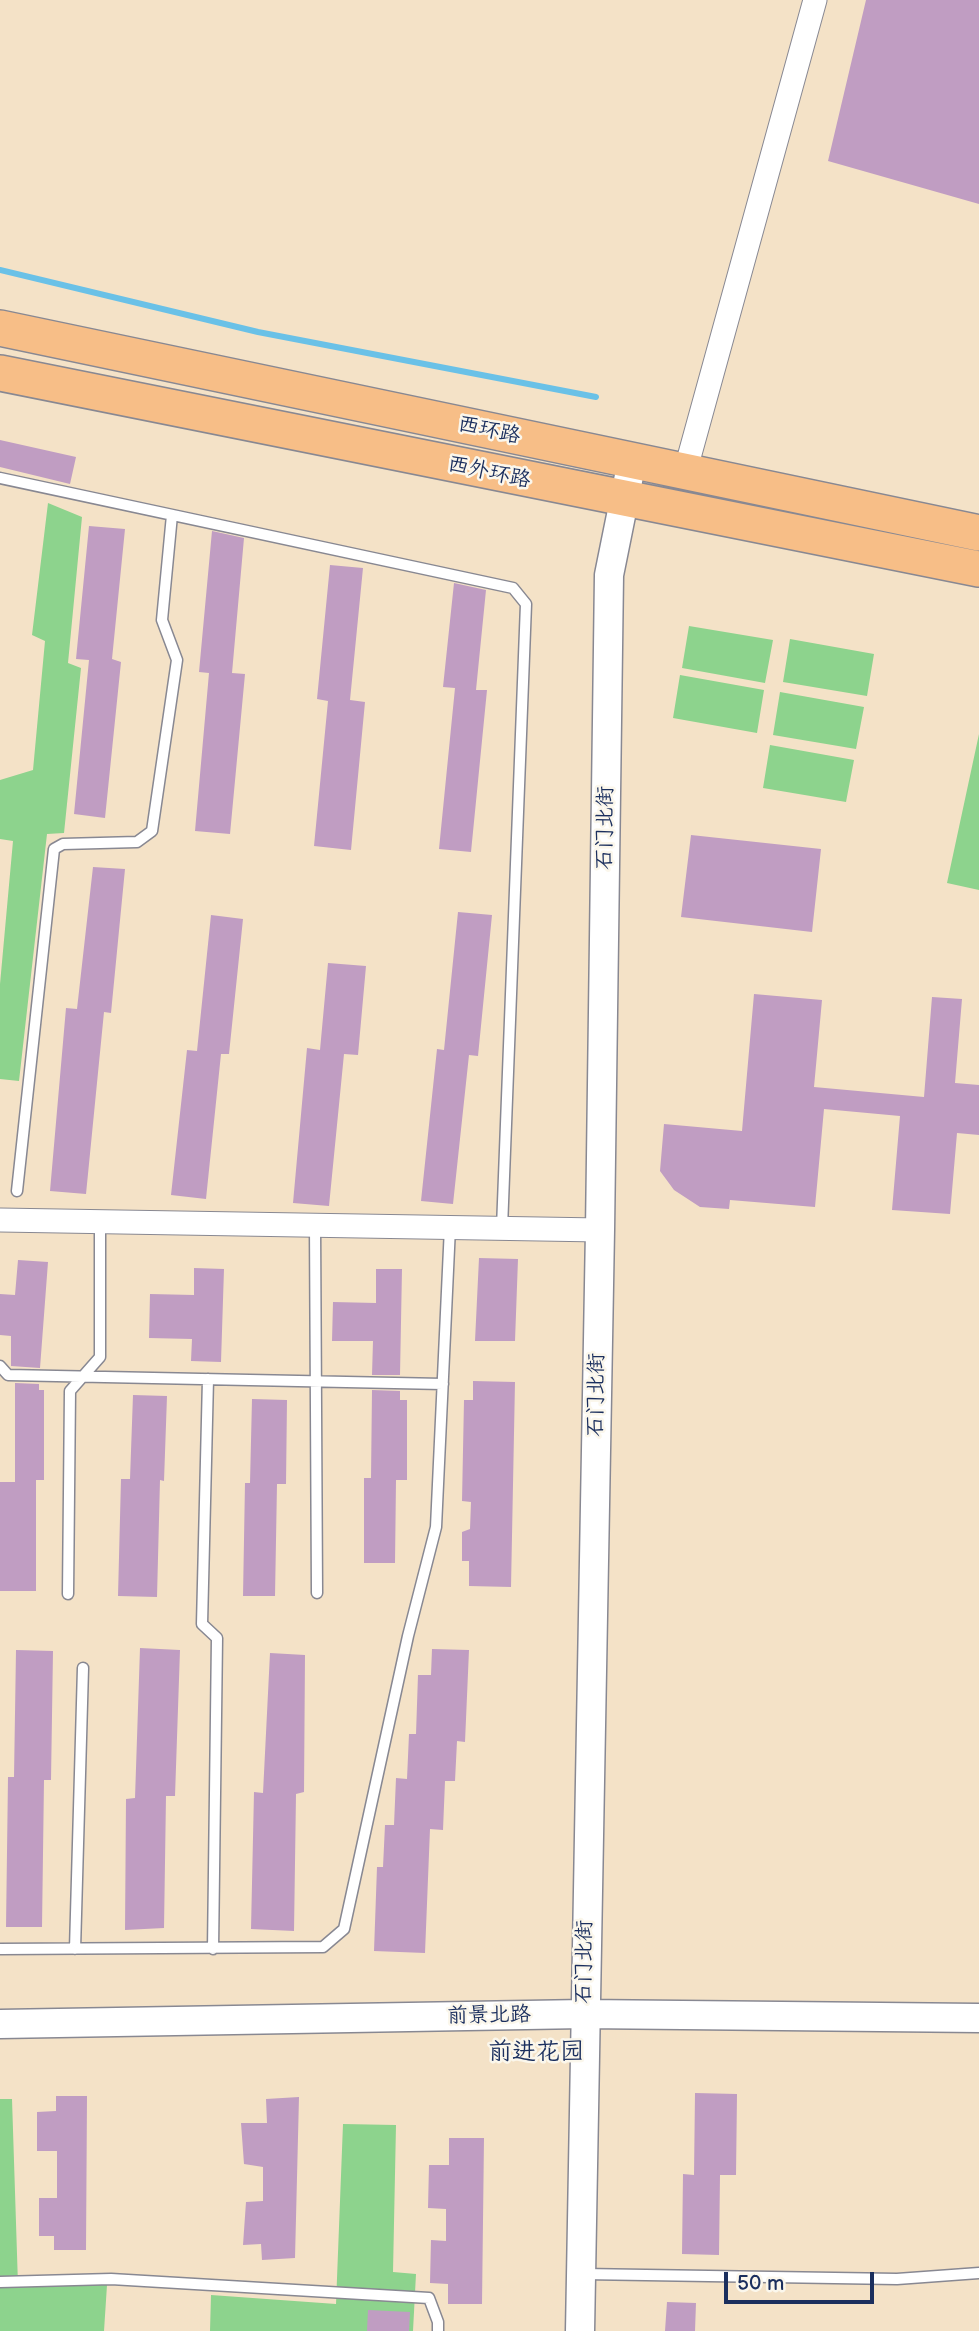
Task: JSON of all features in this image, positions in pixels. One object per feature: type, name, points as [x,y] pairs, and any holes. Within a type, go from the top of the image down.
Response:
[{"type":"main road","name":"西环路","points":[[0,328],[979,533]]},
{"type":"main road","name":"西外环路","points":[[0,373],[622,500],[979,569]]},
{"type":"street","points":[[685,472],[815,0]]},
{"type":"street","name":"石门北街","points":[[580,2331],[609,575],[632,461]]},
{"type":"street","points":[[0,1220],[600,1230]]},
{"type":"street","name":"前景北路","points":[[0,2024],[584,2014],[979,2018]]},
{"type":"lane","points":[[0,478],[513,588],[526,604],[502,1228]]},
{"type":"lane","points":[[17,1191],[54,849],[63,844],[137,842],[152,831],[177,660],[162,620],[172,515]]},
{"type":"lane","points":[[68,1594],[70,1391],[100,1357],[100,1222]]},
{"type":"lane","points":[[315,1225],[317,1592]]},
{"type":"lane","points":[[0,1949],[323,1947],[344,1929],[408,1636],[436,1527],[450,1227]]},
{"type":"lane","points":[[0,1366],[8,1374],[443,1384]]},
{"type":"lane","points":[[208,1379],[202,1624],[217,1638],[213,1949]]},
{"type":"lane","points":[[75,1949],[83,1668]]},
{"type":"lane","points":[[580,2274],[897,2279],[979,2273]]},
{"type":"lane","points":[[0,2282],[111,2279],[429,2298],[439,2322],[438,2331]]},
{"type":"green space","points":[[48,503],[82,517],[68,663],[81,668],[64,833],[47,834],[19,1081],[0,1079],[0,984],[13,841],[0,839],[0,780],[33,770],[45,641],[32,635]]},
{"type":"green space","points":[[689,626],[773,640],[765,683],[682,668]]},
{"type":"green space","points":[[790,639],[874,654],[867,696],[783,682]]},
{"type":"green space","points":[[680,675],[764,690],[757,733],[673,718]]},
{"type":"green space","points":[[780,692],[864,707],[856,749],[773,735]]},
{"type":"green space","points":[[979,734],[979,890],[947,883]]},
{"type":"green space","points":[[770,745],[854,760],[846,802],[763,788]]},
{"type":"green space","points":[[0,2099],[12,2099],[18,2285],[107,2285],[104,2331],[0,2331]]},
{"type":"green space","points":[[343,2124],[396,2125],[393,2272],[416,2274],[413,2331],[210,2331],[211,2295],[336,2304]]},
{"type":"building","points":[[866,0],[979,0],[979,204],[828,161]]},
{"type":"building","points":[[0,440],[76,457],[70,484],[0,467]]},
{"type":"building","points":[[89,526],[125,529],[112,659],[121,662],[105,818],[74,814],[89,660],[76,659]]},
{"type":"building","points":[[212,531],[244,538],[232,673],[245,674],[230,834],[195,831],[209,673],[199,672]]},
{"type":"building","points":[[330,565],[363,568],[350,700],[365,702],[351,850],[314,846],[328,701],[317,699]]},
{"type":"building","points":[[454,583],[486,590],[476,690],[487,690],[471,852],[439,849],[455,688],[443,687]]},
{"type":"building","points":[[691,835],[821,849],[812,932],[681,917]]},
{"type":"building","points":[[93,867],[125,869],[111,1013],[104,1012],[86,1194],[50,1191],[66,1008],[77,1009]]},
{"type":"building","points":[[458,912],[492,915],[478,1056],[469,1055],[453,1204],[421,1201],[437,1049],[444,1050]]},
{"type":"building","points":[[211,915],[243,919],[229,1054],[221,1054],[206,1199],[171,1195],[187,1050],[197,1051]]},
{"type":"building","points":[[328,963],[366,966],[358,1055],[344,1054],[329,1206],[293,1203],[307,1048],[320,1050]]},
{"type":"building","points":[[754,994],[822,1000],[814,1087],[924,1097],[932,997],[962,999],[955,1083],[979,1085],[979,1135],[957,1133],[950,1214],[892,1210],[900,1116],[824,1109],[815,1207],[730,1200],[729,1209],[700,1207],[674,1190],[660,1171],[664,1124],[742,1131]]},
{"type":"building","points":[[479,1258],[518,1259],[515,1341],[475,1341]]},
{"type":"building","points":[[18,1260],[48,1262],[40,1368],[11,1366],[11,1336],[0,1335],[0,1294],[15,1295]]},
{"type":"building","points":[[194,1268],[224,1269],[221,1362],[191,1361],[192,1339],[149,1338],[150,1294],[194,1295]]},
{"type":"building","points":[[376,1269],[402,1269],[400,1375],[372,1375],[373,1341],[332,1341],[333,1302],[376,1303]]},
{"type":"building","points":[[473,1381],[515,1382],[511,1587],[469,1586],[469,1561],[462,1561],[462,1532],[470,1529],[471,1502],[462,1501],[464,1400],[473,1400]]},
{"type":"building","points":[[15,1383],[39,1384],[39,1390],[44,1390],[44,1480],[36,1480],[36,1591],[0,1591],[0,1482],[15,1482]]},
{"type":"building","points":[[372,1390],[400,1391],[400,1400],[407,1400],[407,1480],[396,1480],[395,1563],[364,1563],[364,1478],[371,1478]]},
{"type":"building","points":[[133,1395],[167,1396],[164,1481],[160,1480],[157,1597],[118,1596],[121,1479],[130,1479]]},
{"type":"building","points":[[252,1399],[287,1400],[286,1484],[277,1484],[275,1596],[243,1596],[245,1483],[250,1483]]},
{"type":"building","points":[[140,1648],[180,1650],[175,1796],[166,1796],[164,1928],[125,1930],[126,1799],[135,1798]]},
{"type":"building","points":[[432,1649],[469,1650],[465,1742],[457,1741],[455,1781],[445,1781],[443,1830],[430,1829],[425,1953],[374,1951],[377,1867],[383,1867],[385,1825],[394,1825],[396,1778],[407,1779],[409,1734],[416,1734],[418,1675],[431,1675]]},
{"type":"building","points":[[16,1650],[53,1651],[51,1780],[44,1780],[42,1927],[6,1927],[8,1777],[14,1777]]},
{"type":"building","points":[[270,1653],[305,1655],[304,1792],[296,1794],[294,1931],[251,1929],[254,1792],[263,1793]]},
{"type":"building","points":[[695,2093],[737,2094],[736,2175],[720,2175],[719,2255],[682,2254],[683,2174],[694,2175]]},
{"type":"building","points":[[56,2096],[87,2096],[86,2250],[54,2250],[54,2236],[39,2236],[39,2198],[57,2198],[57,2151],[37,2151],[37,2112],[56,2111]]},
{"type":"building","points":[[299,2097],[295,2258],[262,2260],[261,2244],[243,2245],[246,2202],[263,2201],[263,2167],[244,2164],[241,2123],[267,2123],[266,2099]]},
{"type":"building","points":[[449,2138],[484,2138],[482,2304],[448,2304],[448,2284],[430,2283],[431,2240],[446,2241],[446,2209],[428,2208],[429,2165],[449,2165]]},
{"type":"building","points":[[667,2302],[696,2303],[695,2331],[665,2331]]},
{"type":"building","points":[[368,2310],[410,2312],[409,2331],[367,2331]]},
{"type":"waterway","points":[[0,270],[258,332],[596,397]]},
{"type":"district","name":"前进花园","points":[[536,2053]]}]
